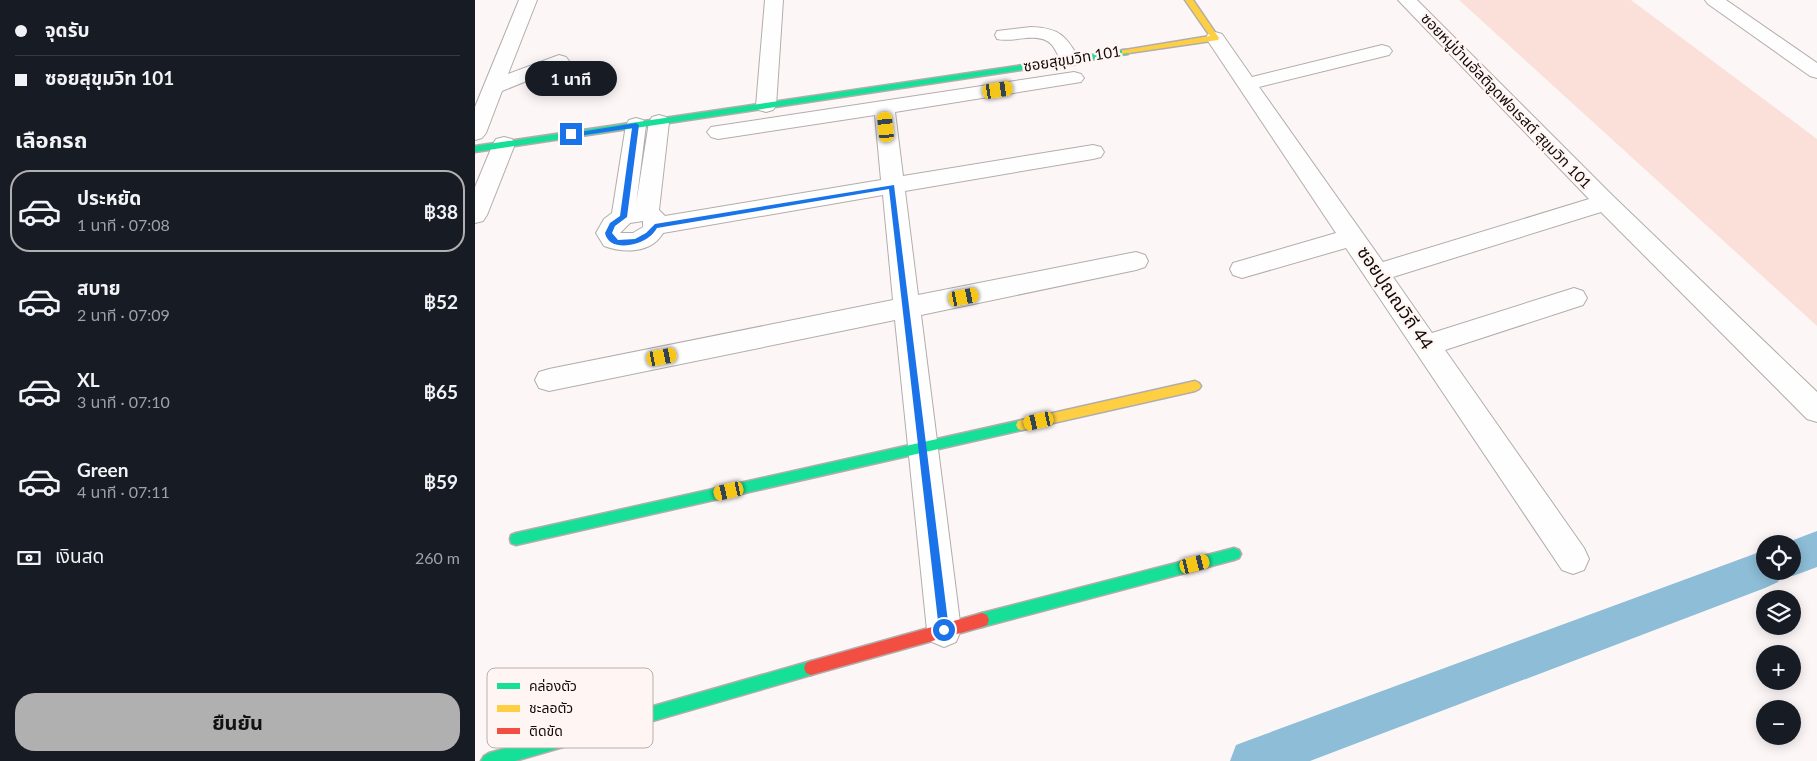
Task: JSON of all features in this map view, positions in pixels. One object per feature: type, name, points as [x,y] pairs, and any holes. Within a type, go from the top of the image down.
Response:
[{"type":"street","points":[[475,133],[528,0]]},
{"type":"street","points":[[766,106],[774,0]]},
{"type":"street","points":[[1189,0],[1215,38]]},
{"type":"street","name":"ซอยหมู่บ้านอัลติจูดฟอเรสต์ สุขุมวิท 101","points":[[1407,0],[1605,202],[1817,410]]},
{"type":"street","points":[[1714,0],[1817,72]]},
{"type":"street","points":[[718,132],[884,107],[1072,69],[1058,40],[1052,36],[1030,34],[1004,35]]},
{"type":"street","name":"ซอยสุขุมวิท 101","points":[[475,148],[766,106],[1072,69],[1215,38]]},
{"type":"street","name":"ซอยปุณณวิถี 44","points":[[1215,38],[1573,558]]},
{"type":"street","points":[[1246,84],[1382,51]]},
{"type":"street","points":[[493,87],[559,61]]},
{"type":"street","points":[[884,107],[944,630]]},
{"type":"street","points":[[636,125],[623,217],[613,224],[609,233],[609,237],[616,243],[636,242],[648,235],[651,220],[651,177],[659,122]]},
{"type":"street","points":[[475,215],[504,144]]},
{"type":"street","points":[[651,220],[892,186],[1093,152]]},
{"type":"street","points":[[629,181],[651,177]]},
{"type":"street","name":"ซอยหมู่บ้านอัลติจูดฟอเรสต์ สุขุมวิท 101","points":[[1378,273],[1605,202]]},
{"type":"street","points":[[1243,269],[1353,237]]},
{"type":"street","points":[[549,380],[1136,262]]},
{"type":"street","points":[[1427,346],[1574,298]]},
{"type":"street","points":[[516,539],[1195,386]]},
{"type":"street","points":[[653,714],[944,630],[1234,554]]},
{"type":"street","points":[[489,761],[534,748]]},
{"type":"shaded area","points":[[1459,0],[1631,0],[1817,139],[1817,326]]},
{"type":"waterway","points":[[1801,555],[1817,549]]},
{"type":"waterway","points":[[1252,761],[1756,572]]},
{"type":"traffic: fast","points":[[475,149],[1125,52]]},
{"type":"traffic: fast","points":[[516,539],[1022,425]]},
{"type":"traffic: fast","points":[[982,620],[1234,554]]},
{"type":"traffic: fast","points":[[653,714],[811,668]]},
{"type":"traffic: fast","points":[[489,761],[534,748]]},
{"type":"traffic: slow","points":[[1125,52],[1215,38],[1189,0]]},
{"type":"traffic: slow","points":[[1022,425],[1195,386]]},
{"type":"traffic: jam","points":[[811,668],[982,620]]},
{"type":"route","points":[[571,134],[636,125],[623,217],[613,224],[609,233],[609,237],[612,240],[622,244],[642,239],[655,226],[892,186],[944,630]]}]
